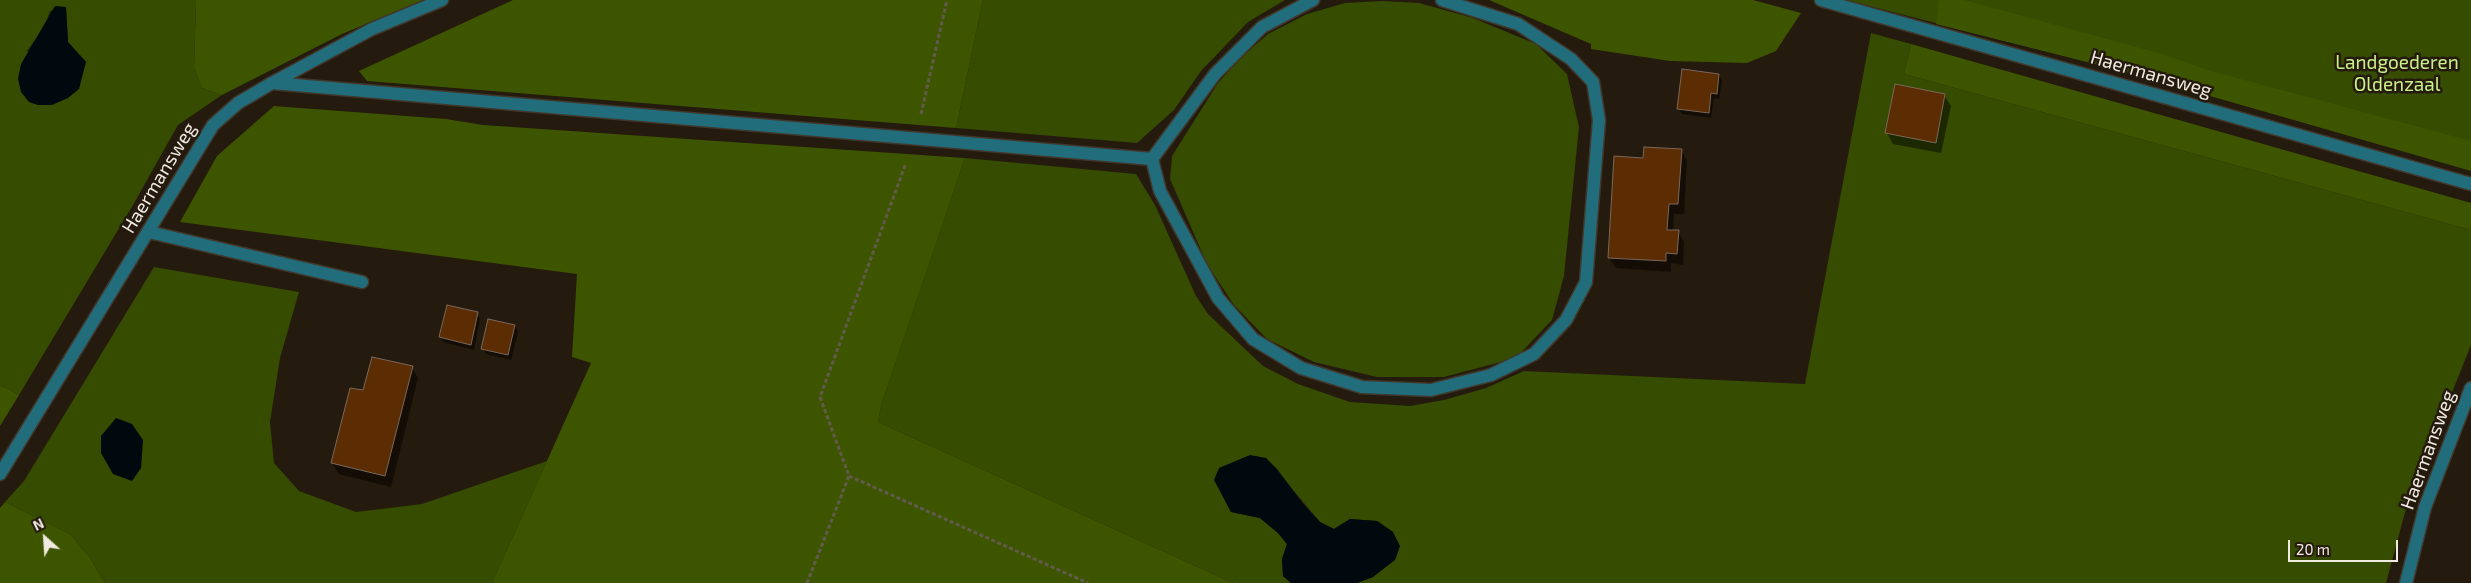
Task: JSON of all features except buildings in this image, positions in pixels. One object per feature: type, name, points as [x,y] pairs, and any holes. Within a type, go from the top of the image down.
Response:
[{"type":"street","name":"Haermansweg","points":[[0,474],[213,125],[238,103],[272,83],[372,29],[442,0]]},
{"type":"street","points":[[1152,159],[1215,74],[1262,27],[1313,0]]},
{"type":"street","points":[[1152,159],[1160,191],[1218,298],[1253,339],[1301,368],[1362,387],[1431,390],[1491,375],[1534,354],[1566,320],[1586,282],[1599,120],[1593,82],[1571,59],[1518,24],[1442,0]]},
{"type":"street","name":"Haermansweg","points":[[1821,0],[2471,184]]},
{"type":"street","points":[[272,83],[916,137],[1152,159]]},
{"type":"street","points":[[148,232],[362,282]]},
{"type":"street","name":"Haermansweg","points":[[2406,583],[2424,508],[2471,388]]},
{"type":"path","points":[[807,583],[849,476],[820,397],[916,137],[947,0]]},
{"type":"path","points":[[849,476],[1088,583]]},
{"type":"green space","points":[[0,0],[196,0],[194,68],[202,88],[222,95],[178,125],[133,205],[19,395],[0,385]],"holes":[[[66,7],[68,42],[86,62],[27,51],[45,26],[50,11]]]},
{"type":"green space","points":[[196,0],[423,0],[342,34],[222,95],[202,88],[194,68]]},
{"type":"green space","points":[[513,0],[983,0],[956,128],[367,81],[359,71]]},
{"type":"green space","points":[[983,0],[1285,0],[1248,22],[1201,71],[1174,110],[1137,143],[956,128]]},
{"type":"green space","points":[[1489,0],[1753,0],[1801,13],[1776,51],[1747,63],[1670,61],[1591,49],[1591,44]]},
{"type":"green space","name":"Landgoederen Oldenzaal","points":[[1846,0],[2471,0],[2471,170],[2126,72]]},
{"type":"green space","points":[[1939,0],[1964,0],[2162,54],[2211,71],[2471,141],[2471,171],[2127,72],[1936,24]]},
{"type":"green space","points":[[1382,1],[1419,3],[1473,18],[1536,44],[1567,74],[1579,127],[1564,276],[1552,320],[1516,358],[1444,377],[1377,377],[1314,362],[1267,339],[1234,305],[1207,264],[1170,179],[1172,156],[1218,83],[1239,59],[1268,34],[1307,14],[1345,3]]},
{"type":"green space","points":[[1871,33],[1911,44],[1904,74],[2471,230],[2471,345],[2407,505],[2386,583],[1357,583],[1373,577],[1393,532],[1377,521],[1350,519],[1334,529],[1320,522],[1266,458],[1222,494],[1231,512],[1260,518],[1278,533],[1287,544],[1282,559],[1283,576],[1291,583],[1233,583],[878,422],[881,406],[965,158],[1136,174],[1155,205],[1196,296],[1208,314],[1263,366],[1298,384],[1350,402],[1410,406],[1444,400],[1486,388],[1524,371],[1805,384]]},
{"type":"green space","points":[[1911,44],[2471,203],[2471,230],[1904,74]]},
{"type":"green space","points":[[274,106],[446,119],[483,125],[965,158],[881,406],[878,422],[1233,583],[492,583],[591,363],[572,357],[577,274],[180,222],[217,156]]},
{"type":"green space","points":[[154,267],[299,292],[280,358],[270,422],[274,463],[299,491],[356,512],[422,504],[547,461],[492,583],[105,583],[90,558],[70,534],[5,502],[24,481]]},
{"type":"green space","points":[[0,385],[19,395],[0,426]]},
{"type":"green space","points":[[5,502],[70,534],[90,558],[105,583],[0,583],[0,508]]},
{"type":"shaded area","points":[[55,6],[66,7],[68,42],[86,62],[79,89],[68,98],[52,105],[38,105],[29,102],[21,92],[18,79],[21,64]]},
{"type":"shaded area","points":[[116,418],[132,424],[143,440],[141,468],[132,481],[113,474],[101,453],[101,436]]},
{"type":"shaded area","points":[[1250,455],[1266,458],[1320,522],[1334,529],[1350,519],[1377,521],[1393,532],[1400,546],[1395,560],[1373,577],[1357,583],[1291,583],[1283,576],[1282,559],[1287,544],[1278,533],[1260,518],[1231,512],[1214,480],[1219,468]]}]
